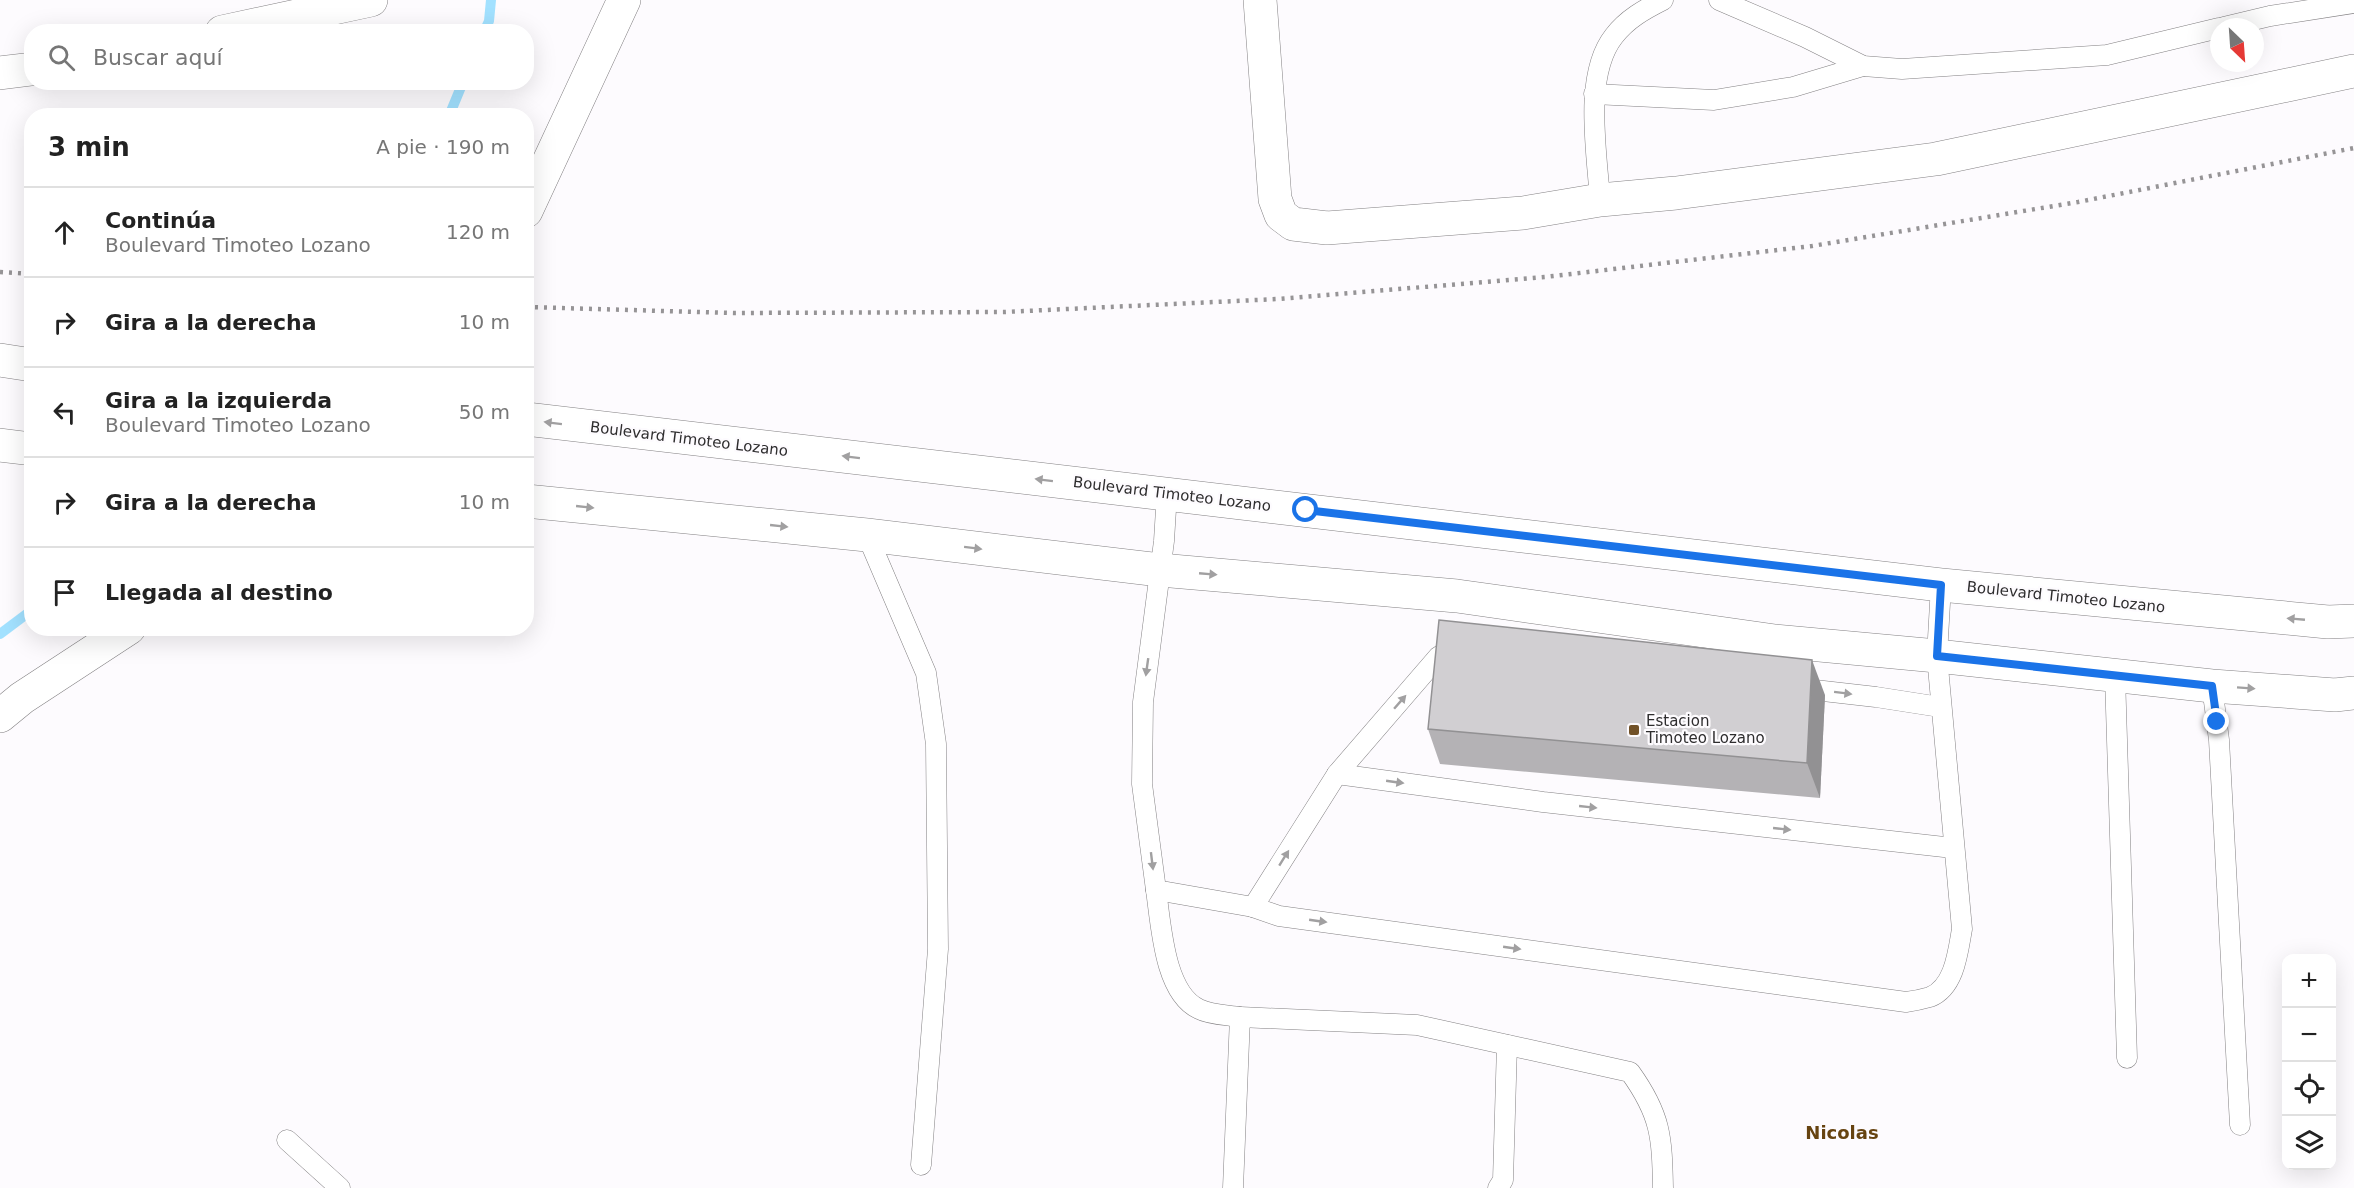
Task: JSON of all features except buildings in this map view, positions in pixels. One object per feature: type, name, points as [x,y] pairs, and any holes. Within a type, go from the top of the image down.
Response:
[{"type":"main road","points":[[259,24],[371,0]]},
{"type":"main road","points":[[534,194],[624,0]]},
{"type":"main road","points":[[1260,0],[1275,199],[1281,215],[1293,224],[1327,228],[1523,213],[1599,200],[1676,193],[1936,159],[2354,71]]},
{"type":"main road","points":[[0,74],[24,70]]},
{"type":"main road","points":[[0,360],[24,364]]},
{"type":"main road","name":"Boulevard Timoteo Lozano","points":[[534,420],[1941,585],[2328,622],[2354,621]]},
{"type":"main road","points":[[534,502],[867,535],[1160,570],[1457,596],[1775,641],[2212,686],[2335,694],[2354,693]]},
{"type":"main road","points":[[0,716],[22,698],[117,636]]},
{"type":"lane","points":[[1599,200],[1594,94],[1597,71],[1613,36],[1637,13],[1663,0]]},
{"type":"lane","points":[[1719,0],[1805,37],[1863,66]]},
{"type":"lane","points":[[2262,18],[2354,3]]},
{"type":"lane","points":[[1594,94],[1714,100],[1793,87],[1863,66],[1902,69],[2107,55],[2210,30]]},
{"type":"lane","points":[[1167,493],[1160,570],[1143,702],[1142,784],[1165,953],[1177,990],[1198,1009],[1240,1017],[1417,1025],[1630,1072],[1647,1095],[1655,1114],[1660,1137],[1663,1188]]},
{"type":"lane","points":[[867,535],[926,672],[936,744],[938,949],[921,1165]]},
{"type":"lane","points":[[1156,890],[1252,907],[1279,916],[1906,1002],[1932,996],[1945,985],[1957,960],[1962,928],[1940,708],[1937,656],[1941,585]]},
{"type":"lane","points":[[1252,907],[1337,774],[1438,657],[1453,650],[1474,652]]},
{"type":"lane","points":[[2115,676],[2127,1058]]},
{"type":"lane","points":[[1783,686],[1876,697],[1940,708]]},
{"type":"lane","points":[[2212,686],[2220,751],[2240,1125]]},
{"type":"lane","points":[[1337,774],[1543,802],[1953,848]]},
{"type":"lane","points":[[1233,1188],[1240,1017]]},
{"type":"lane","points":[[1498,1188],[1503,1180],[1507,1045]]},
{"type":"lane","points":[[288,1140],[340,1188]]},
{"type":"waterway","points":[[488,24],[491,0]]},
{"type":"waterway","points":[[452,108],[460,90]]},
{"type":"waterway","points":[[0,634],[24,616]]},
{"type":"railway","points":[[534,307],[734,313],[1004,312],[1278,299],[1545,277],[1812,246],[2078,202],[2354,148]]},
{"type":"railway","points":[[0,272],[24,274]]},
{"type":"place","name":"Estacion Timoteo Lozano","points":[[1634,730]]},
{"type":"district","name":"Nicolas","points":[[1842,1132]]},
{"type":"route","points":[[1306,510],[1941,585],[1937,656],[2212,686],[2217,722]]}]
